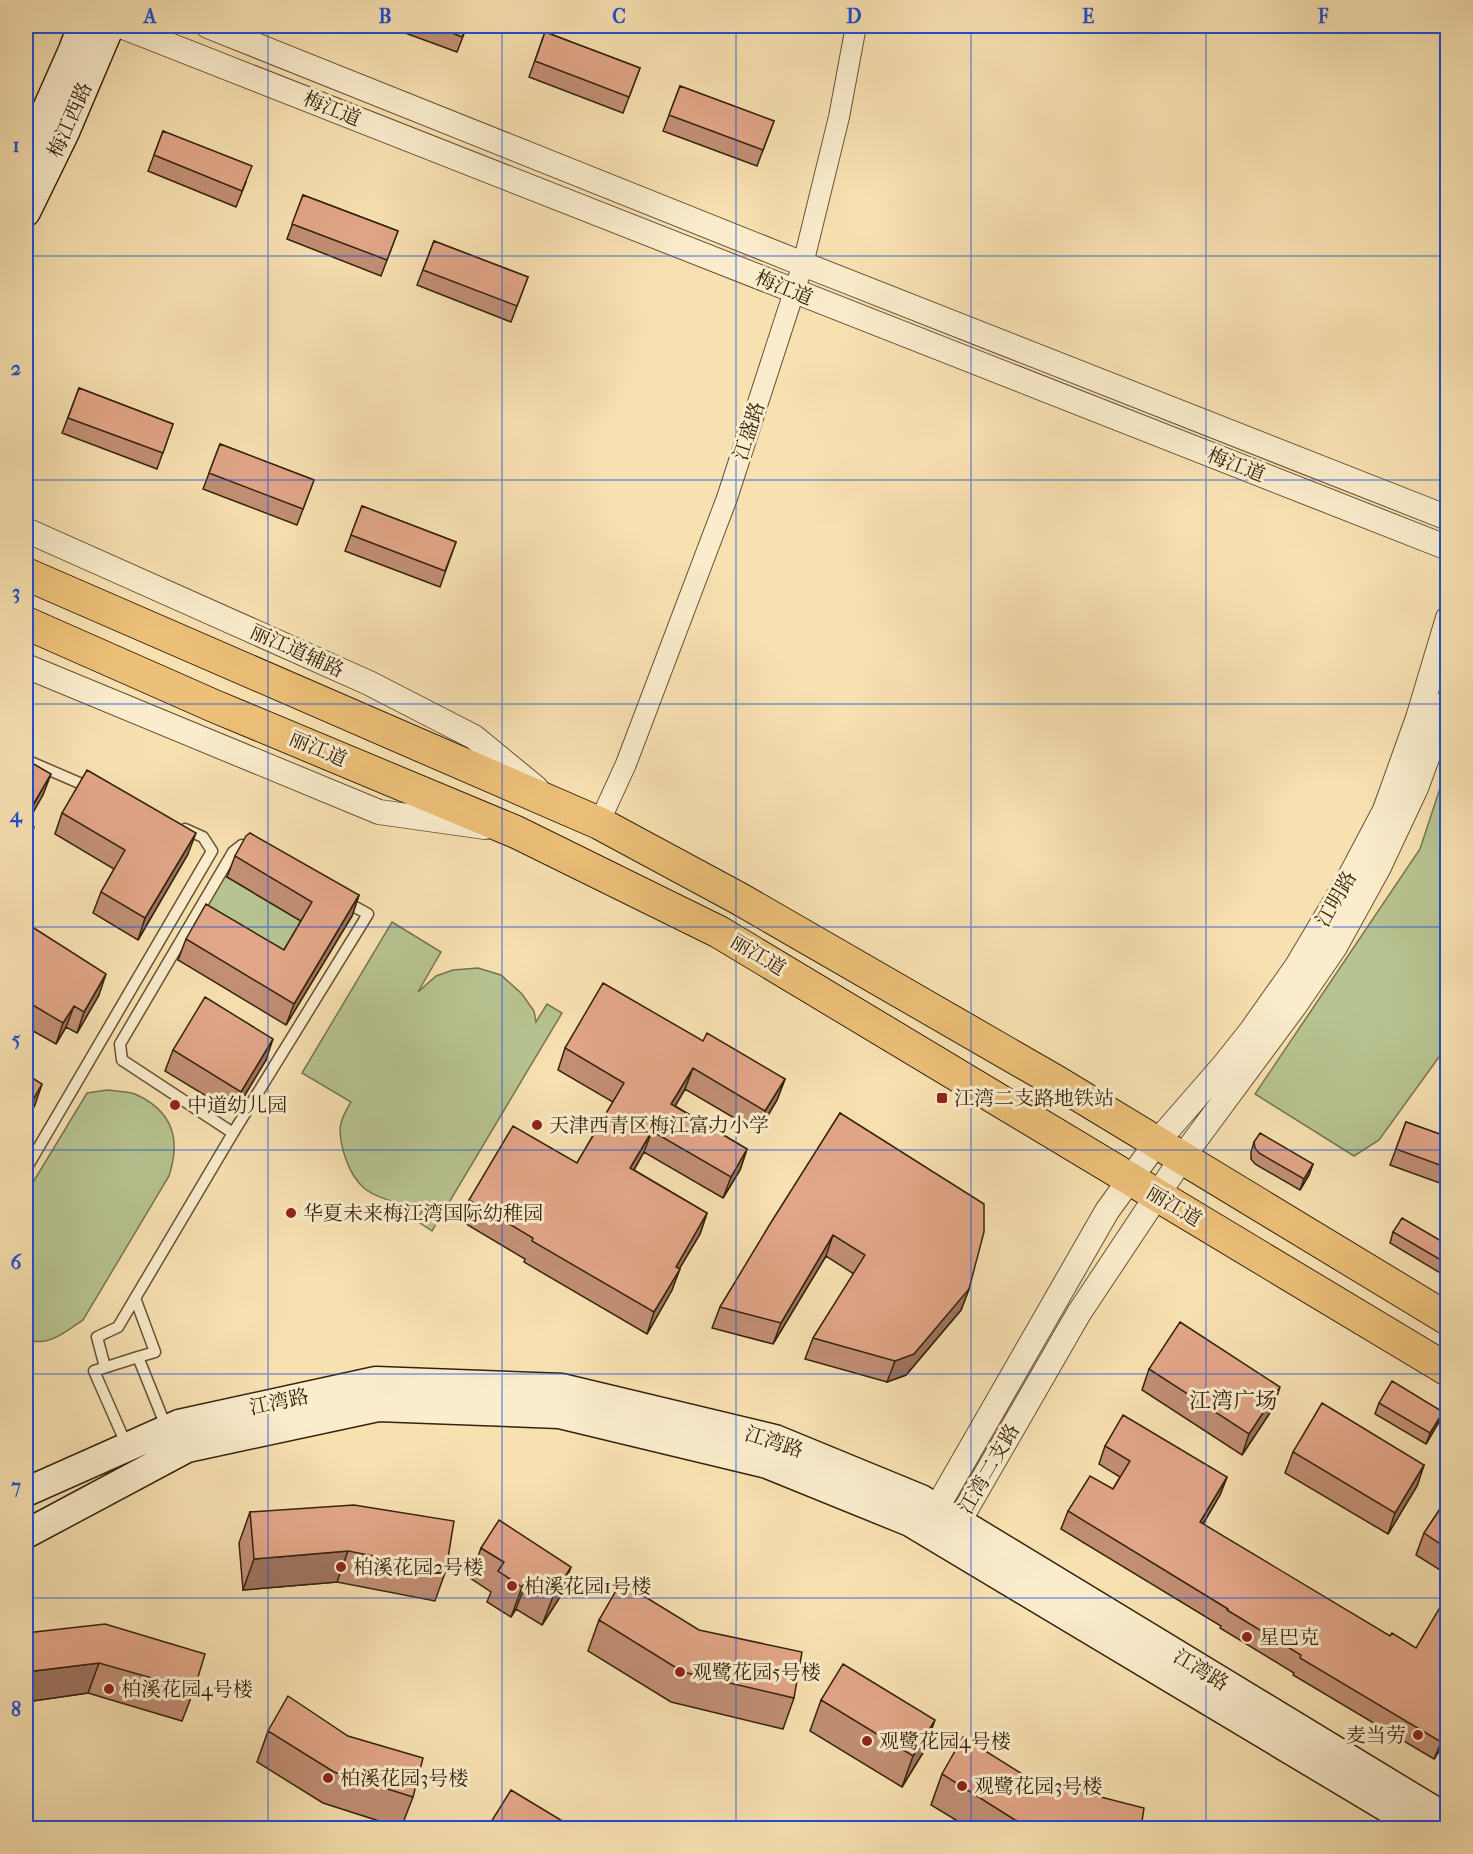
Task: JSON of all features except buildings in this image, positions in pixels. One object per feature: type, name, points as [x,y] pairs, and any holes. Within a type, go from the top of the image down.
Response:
[{"type":"main road","name":"梅江西路","points":[[26,156],[82,26]]},
{"type":"main road","name":"梅江西路","points":[[26,212],[65,132],[110,26]]},
{"type":"main road","name":"丽江道","points":[[26,574],[599,823],[738,898],[1047,1076],[1448,1319]]},
{"type":"main road","name":"丽江道","points":[[26,623],[214,706],[516,832],[719,932],[1448,1370]]},
{"type":"main road","name":"江湾路","points":[[26,1491],[179,1424],[376,1381],[562,1388],[775,1439],[921,1499],[1448,1819]]},
{"type":"main road","name":"江湾路","points":[[26,1533],[187,1448],[378,1407],[559,1414],[767,1464],[910,1522],[1421,1828]]},
{"type":"street","name":"梅江道","points":[[121,26],[1448,548]]},
{"type":"street","name":"梅江道","points":[[208,26],[1448,518]]},
{"type":"street","name":"江盛路","points":[[599,823],[626,764],[727,498],[803,264],[839,117],[856,26]]},
{"type":"street","name":"丽江道辅路","points":[[26,530],[369,683],[474,737],[552,801]]},
{"type":"street","name":"江明路","points":[[1170,1150],[1224,1065],[1297,966],[1347,882],[1385,810],[1418,718],[1448,618]]},
{"type":"street","points":[[26,666],[379,812],[516,832]]},
{"type":"street","name":"江明路","points":[[1170,1150],[1296,1004],[1335,947],[1378,867],[1416,788],[1448,701]]},
{"type":"street","name":"江湾二支路","points":[[947,1516],[1056,1298],[1107,1211],[1130,1179],[1170,1150]]},
{"type":"street","name":"江湾二支路","points":[[934,1537],[1157,1196],[1170,1150]]},
{"type":"lane","points":[[26,760],[99,792]]},
{"type":"lane","points":[[26,1169],[212,851],[203,837],[172,823]]},
{"type":"lane","points":[[233,1132],[122,1060],[120,1044],[233,852],[242,845],[263,857]]},
{"type":"lane","points":[[105,1367],[97,1336],[118,1327],[233,1132],[368,914],[336,897]]},
{"type":"lane","points":[[128,1447],[94,1371],[154,1352],[135,1298]]},
{"type":"lane","points":[[138,1357],[168,1429]]},
{"type":"green space","points":[[1447,767],[1447,1046],[1379,1140],[1354,1156],[1255,1094],[1420,849]]},
{"type":"green space","points":[[225,876],[304,923],[276,971],[196,924]]},
{"type":"green space","points":[[392,922],[441,952],[418,992],[436,976],[453,970],[478,968],[501,975],[522,994],[534,1011],[536,1022],[547,1004],[562,1013],[432,1231],[417,1221],[426,1202],[412,1206],[394,1202],[373,1194],[359,1183],[346,1161],[340,1136],[341,1121],[351,1102],[302,1073]]},
{"type":"green space","points":[[107,1090],[135,1094],[148,1101],[166,1118],[174,1138],[173,1163],[169,1176],[83,1320],[47,1341],[34,1341],[33,1345],[26,1344],[26,1194],[87,1093]]},
{"type":"place","name":"江湾二支路地铁站","points":[[942,1098]]},
{"type":"place","name":"中道幼儿园","points":[[175,1105]]},
{"type":"place","name":"天津西青区梅江富力小学","points":[[537,1125]]},
{"type":"place","name":"华夏未来梅江湾国际幼稚园","points":[[291,1213]]},
{"type":"place","name":"柏溪花园2号楼","points":[[341,1567]]},
{"type":"place","name":"柏溪花园1号楼","points":[[512,1586]]},
{"type":"place","name":"星巴克","points":[[1247,1637]]},
{"type":"place","name":"观鹭花园5号楼","points":[[680,1672]]},
{"type":"place","name":"柏溪花园4号楼","points":[[109,1689]]},
{"type":"place","name":"麦当劳","points":[[1418,1735]]},
{"type":"place","name":"观鹭花园4号楼","points":[[867,1741]]},
{"type":"place","name":"柏溪花园3号楼","points":[[328,1778]]},
{"type":"place","name":"观鹭花园3号楼","points":[[962,1786]]},
{"type":"district","name":"江湾广场","points":[[1233,1401]]}]
